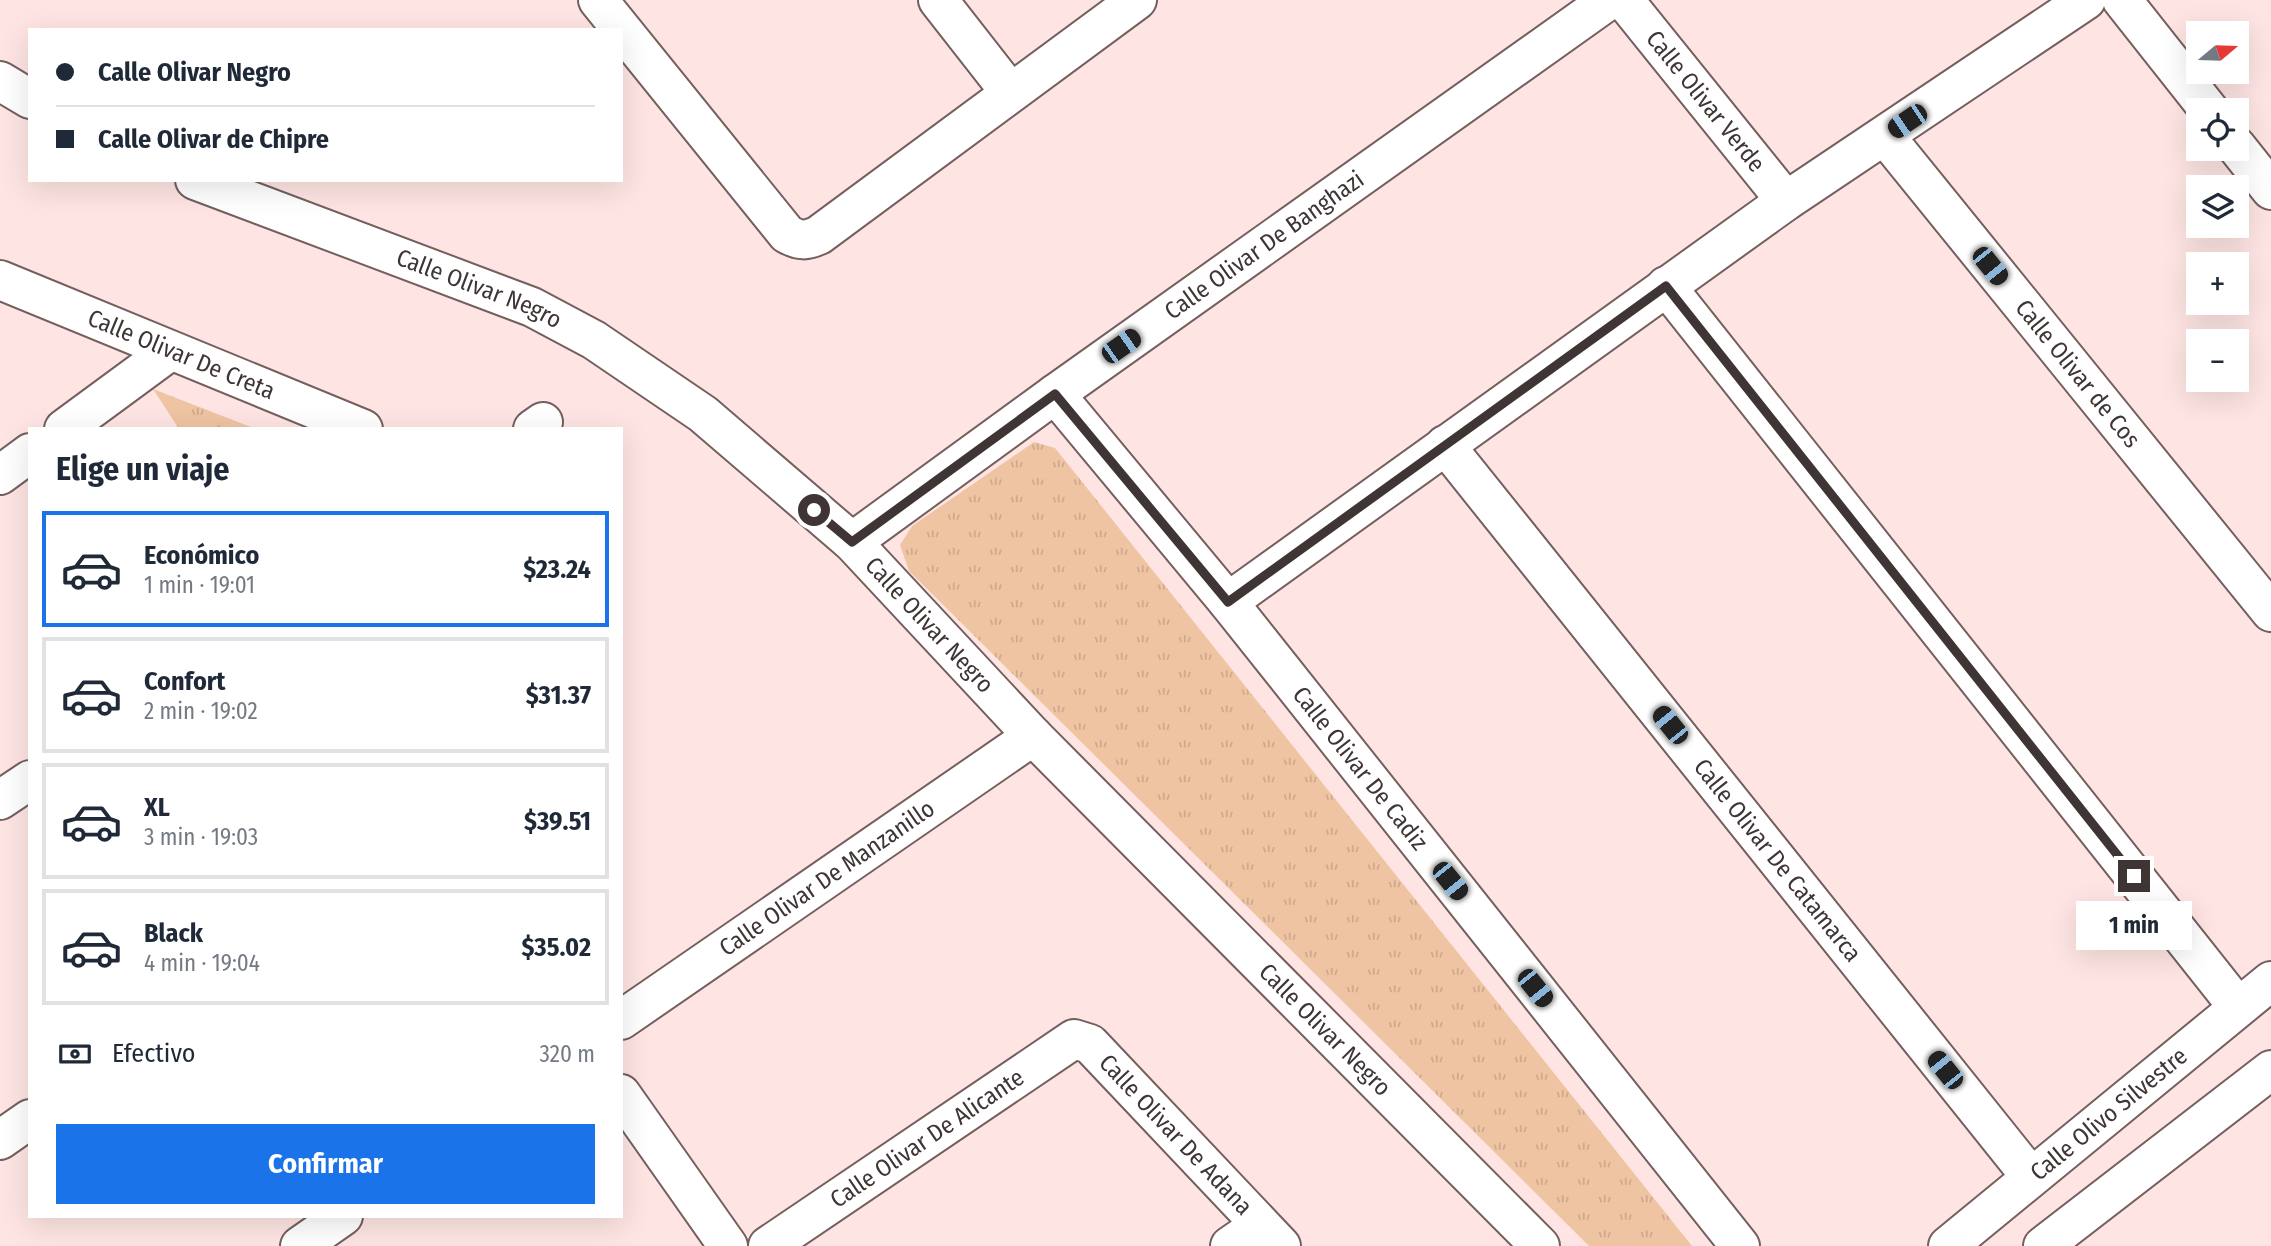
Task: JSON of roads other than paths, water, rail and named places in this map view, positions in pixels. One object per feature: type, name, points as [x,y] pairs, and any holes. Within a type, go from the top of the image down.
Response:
[{"type":"street","points":[[598,0],[621,28]]},
{"type":"street","points":[[939,0],[1010,92]]},
{"type":"street","points":[[623,31],[787,234],[797,240],[807,241],[819,235],[1137,0]]},
{"type":"street","name":"Calle Olivar De Banghazi","points":[[852,542],[1055,394],[1609,0]]},
{"type":"street","name":"Calle Olivar Verde","points":[[1624,0],[1786,201]]},
{"type":"street","points":[[1228,602],[1786,201],[2085,0]]},
{"type":"street","points":[[2122,0],[2199,98]]},
{"type":"street","name":"Calle Olivar de Cos","points":[[1885,136],[2271,612]]},
{"type":"street","points":[[2248,161],[2271,190]]},
{"type":"street","name":"Calle Olivar Negro","points":[[200,182],[532,307],[594,340],[703,414],[852,542],[1033,736],[1540,1246]]},
{"type":"street","name":"Calle Olivar De Creta","points":[[0,280],[358,427]]},
{"type":"street","points":[[1666,286],[2238,1007]]},
{"type":"street","points":[[67,427],[170,351]]},
{"type":"street","name":"Calle Olivar De Cadiz","points":[[1055,394],[1228,602],[1740,1246]]},
{"type":"street","name":"Calle Olivar De Catamarca","points":[[1445,445],[2031,1177]]},
{"type":"street","points":[[0,475],[28,454]]},
{"type":"street","name":"Calle Olivar De Manzanillo","points":[[623,1019],[1033,736]]},
{"type":"street","points":[[0,800],[28,781]]},
{"type":"street","name":"Calle Olivo Silvestre","points":[[1948,1246],[2271,981]]},
{"type":"street","name":"Calle Olivar De Alicante","points":[[768,1246],[1065,1043],[1074,1039],[1090,1044]]},
{"type":"street","name":"Calle Olivar De Adana","points":[[1090,1044],[1257,1239]]},
{"type":"street","points":[[2063,1240],[2271,1070]]},
{"type":"street","points":[[623,1097],[728,1246]]},
{"type":"street","points":[[0,1140],[28,1120]]},
{"type":"street","points":[[300,1246],[339,1218]]}]
